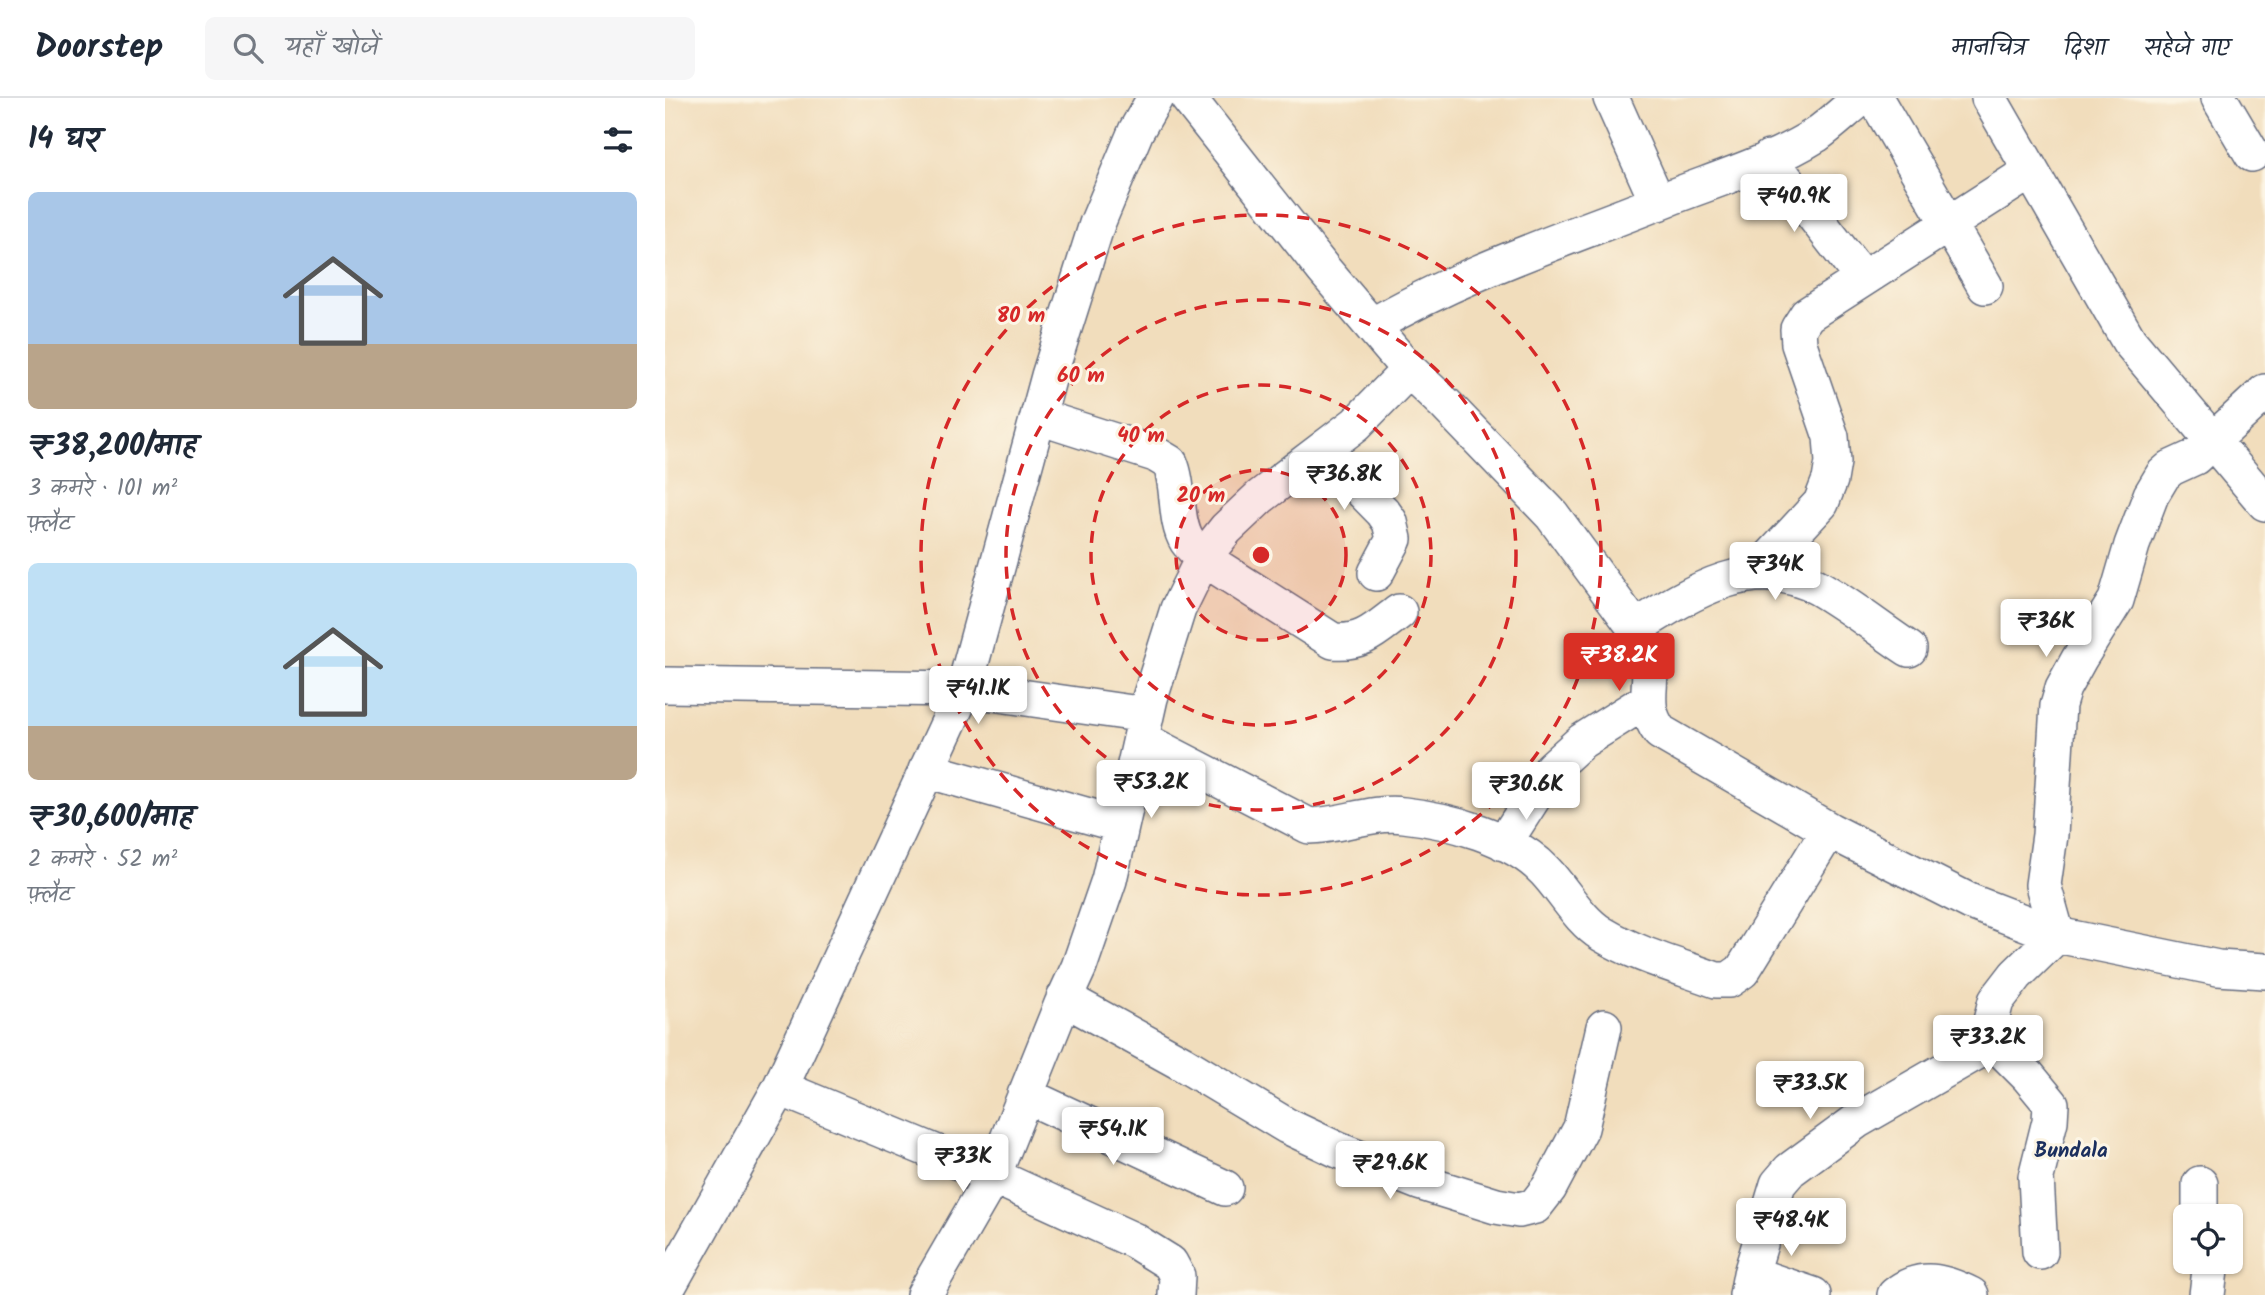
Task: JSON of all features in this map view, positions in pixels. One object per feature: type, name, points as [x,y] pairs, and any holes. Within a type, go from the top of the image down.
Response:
[{"type":"street","points":[[665,1292],[780,1088],[964,688],[1038,417],[1097,224],[1136,131],[1154,98]]},
{"type":"street","points":[[1188,98],[1324,270],[1409,370],[1552,515],[1635,628],[1648,655],[1647,700],[1651,720],[1660,732],[1829,830],[1971,902],[2057,935],[2218,968],[2265,971]]},
{"type":"street","points":[[1611,98],[1658,203]]},
{"type":"street","points":[[1372,326],[1415,300],[1458,281],[1769,158],[1815,135],[1825,111],[1861,98]]},
{"type":"street","points":[[1875,98],[1985,286]]},
{"type":"street","points":[[1989,98],[2129,341],[2265,503]]},
{"type":"street","points":[[2219,98],[2252,154]]},
{"type":"street","points":[[1769,158],[1863,279]]},
{"type":"street","points":[[1756,573],[1821,503],[1830,480],[1833,462],[1831,437],[1799,344],[1798,329],[1807,315],[2031,171]]},
{"type":"street","points":[[924,1295],[993,1176],[1079,967],[1109,880],[1143,727],[1178,609],[1203,558],[1226,529],[1260,497],[1356,424],[1409,370]]},
{"type":"street","points":[[2057,935],[2043,885],[2050,835],[2058,705],[2063,688],[2116,600],[2132,545],[2151,495],[2163,475],[2171,468],[2195,457],[2265,392]]},
{"type":"street","points":[[1038,417],[1155,454],[1170,463],[1176,477],[1178,511],[1187,540],[1203,558],[1333,641],[1353,642],[1360,639],[1399,612]]},
{"type":"street","points":[[1322,450],[1390,522],[1394,539],[1376,573]]},
{"type":"street","points":[[1635,628],[1688,594],[1732,578],[1756,573],[1783,574],[1818,587],[1909,649]]},
{"type":"street","points":[[665,685],[964,688],[1143,727],[1309,827],[1327,826],[1366,815],[1403,815],[1450,825],[1504,842],[1525,853],[1544,870],[1600,933],[1637,951],[1716,980],[1729,980],[1742,971],[1829,830]]},
{"type":"street","points":[[1504,842],[1552,768],[1582,741],[1647,700]]},
{"type":"street","points":[[926,771],[1121,825]]},
{"type":"street","points":[[2040,1252],[2036,1177],[2050,1121],[2051,1104],[1994,1042],[1991,1021],[1996,1001],[2016,975],[2057,935]]},
{"type":"street","points":[[1064,998],[1287,1125],[1338,1150],[1419,1182],[1496,1206],[1519,1210],[1535,1206],[1549,1188],[1581,1128],[1604,1027]]},
{"type":"street","points":[[1813,1295],[1749,1284],[1778,1184],[1790,1170],[1858,1120],[1994,1042]]},
{"type":"street","points":[[780,1088],[993,1176],[1132,1240],[1170,1264],[1177,1276],[1176,1295]]},
{"type":"street","points":[[1025,1095],[1225,1188]]},
{"type":"street","points":[[2207,1295],[2210,1274]]},
{"type":"street","points":[[1895,1295],[1906,1286],[1922,1281],[1951,1286],[1971,1295]]},
{"type":"district","name":"Bundala","points":[[2071,1150]]}]
